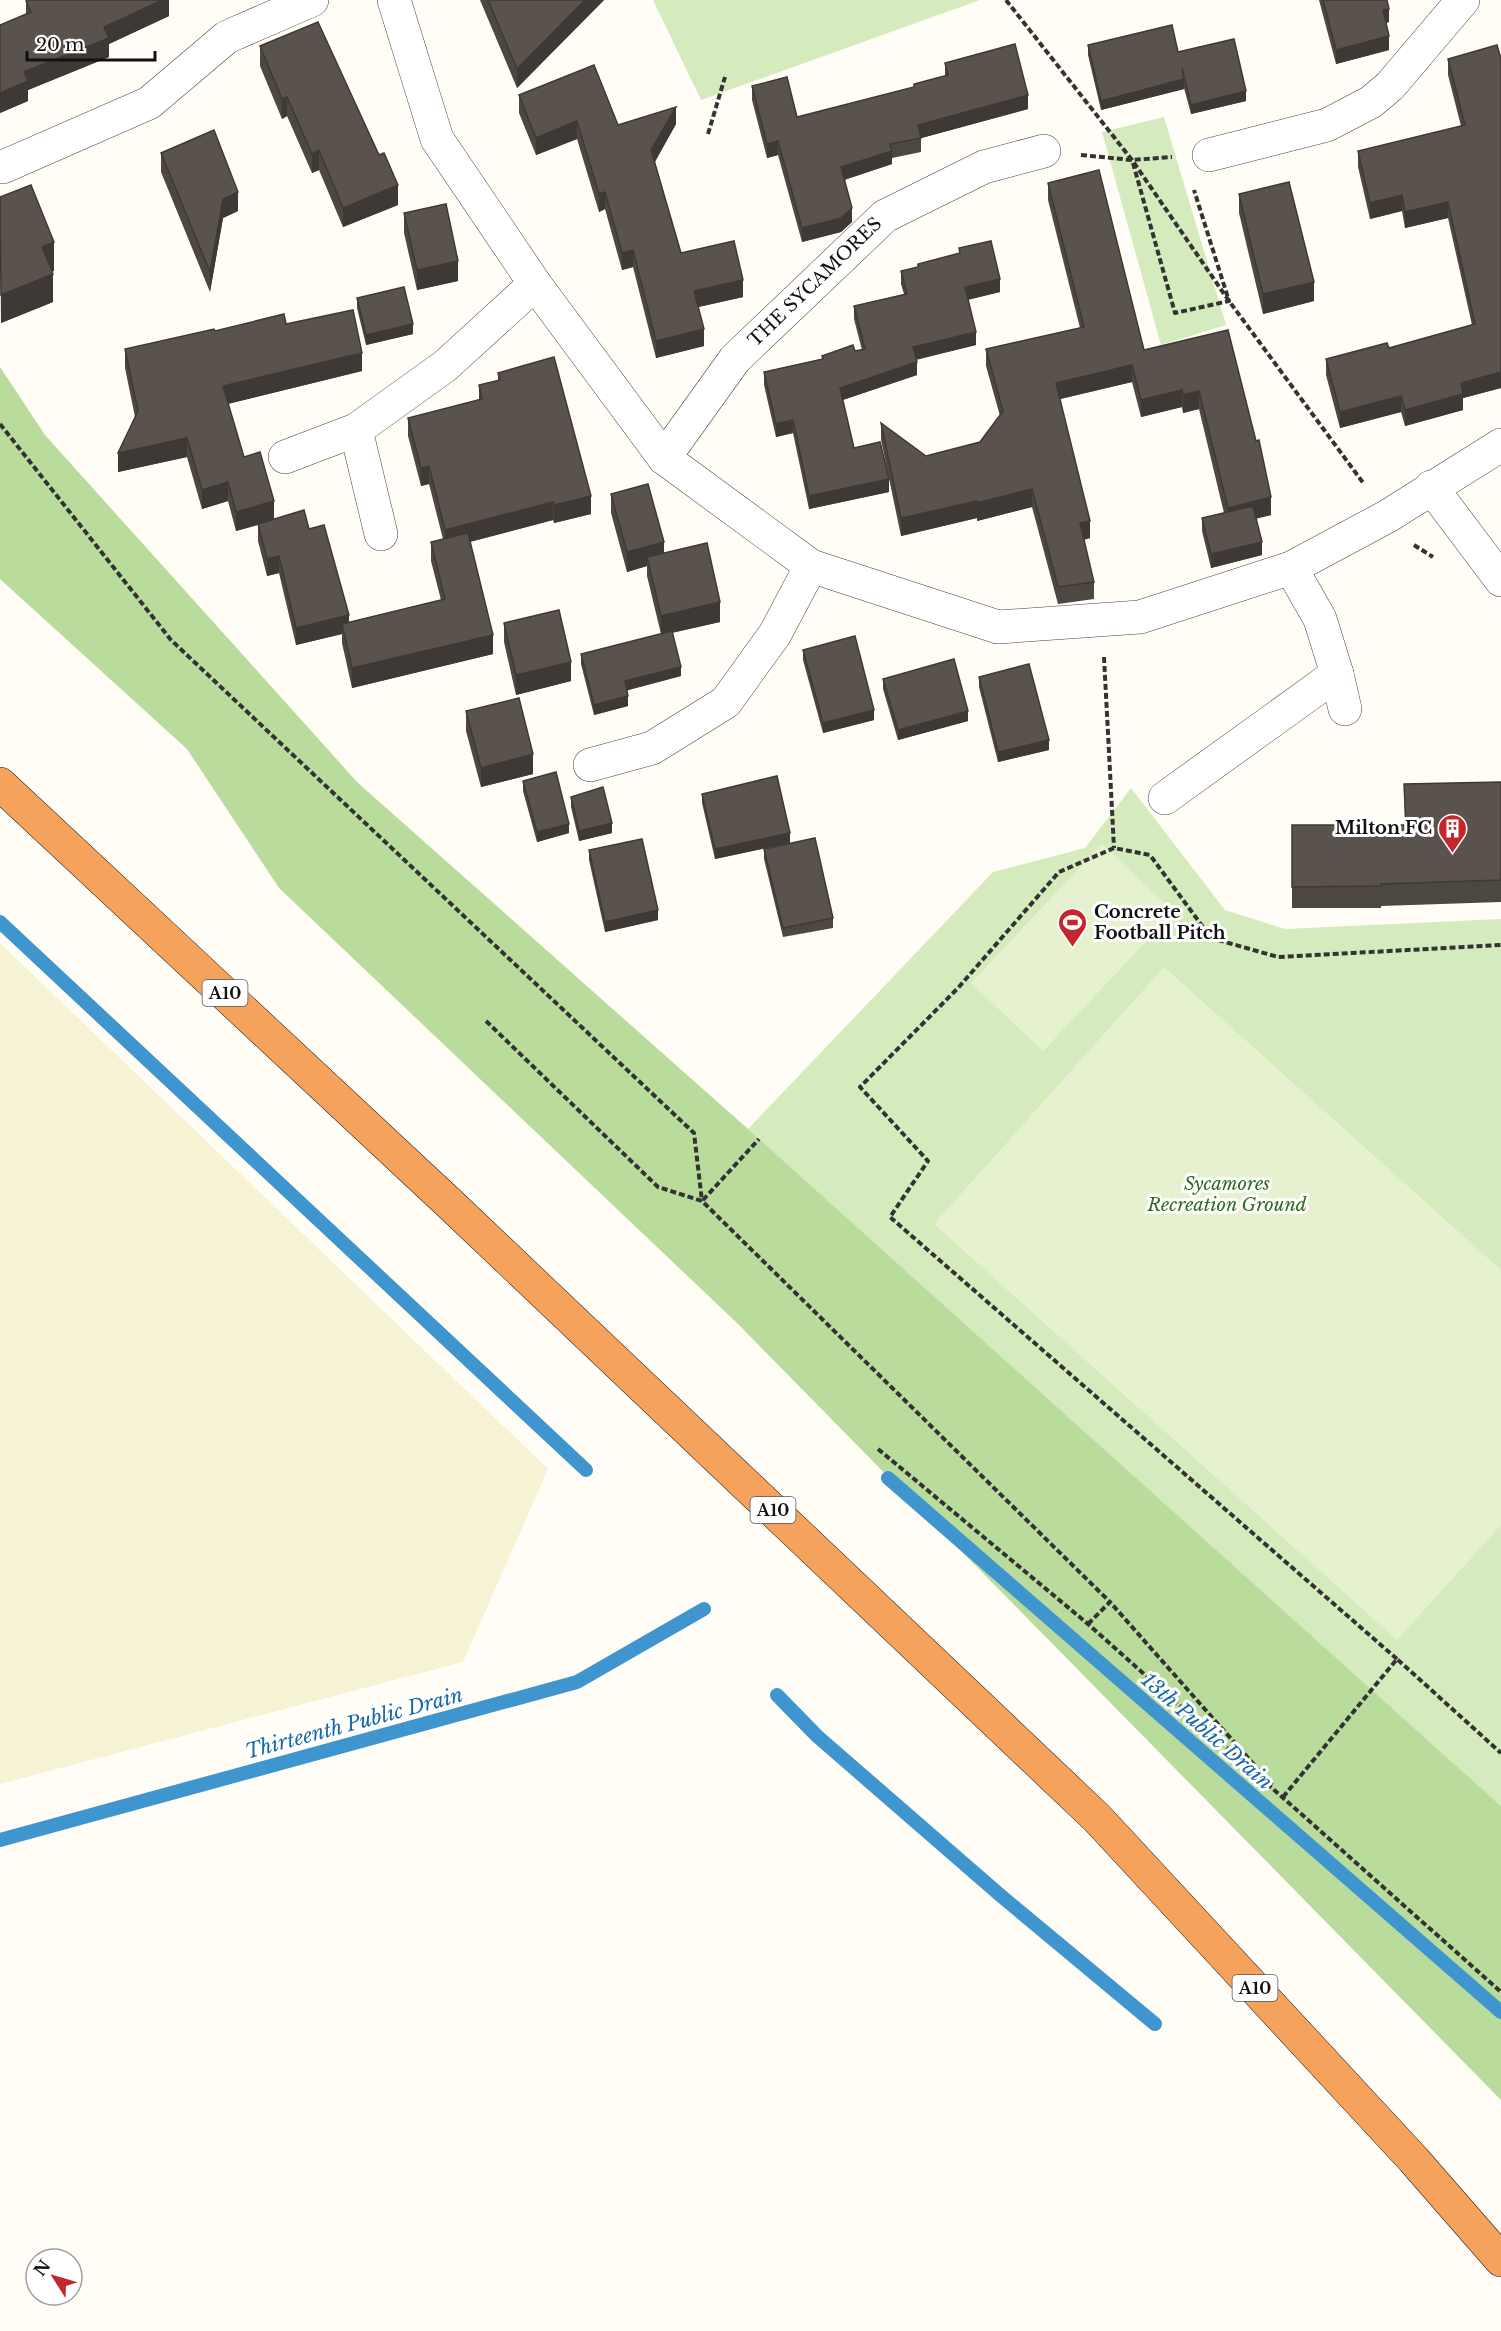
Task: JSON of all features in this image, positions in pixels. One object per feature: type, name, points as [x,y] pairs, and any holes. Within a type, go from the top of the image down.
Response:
[{"type":"highway","name":"A10","points":[[0,784],[449,1203],[1097,1818],[1413,2159],[1501,2260]]},
{"type":"street","points":[[3,167],[149,103],[227,37],[312,0]]},
{"type":"street","points":[[394,0],[437,139],[535,284],[664,458],[811,566],[998,627],[1140,617],[1291,568],[1388,516],[1501,445]]},
{"type":"street","points":[[1209,155],[1327,125],[1371,102],[1390,86],[1463,0]]},
{"type":"street","name":"THE SYCAMORES","points":[[664,458],[735,359],[885,216],[984,167],[1044,151]]},
{"type":"street","points":[[285,457],[356,430],[445,366],[535,284]]},
{"type":"street","points":[[356,430],[381,534]]},
{"type":"street","points":[[1431,487],[1501,580]]},
{"type":"street","points":[[590,765],[652,748],[726,702],[775,634],[811,566]]},
{"type":"street","points":[[1291,568],[1320,619],[1345,709]]},
{"type":"street","points":[[1165,798],[1336,674]]},
{"type":"path","points":[[1006,0],[1132,160],[1228,301],[1388,516]]},
{"type":"path","points":[[708,134],[724,76]]},
{"type":"path","points":[[1044,151],[1132,160],[1209,155]]},
{"type":"path","points":[[1132,160],[1175,313],[1228,301]]},
{"type":"path","points":[[1194,190],[1228,301]]},
{"type":"path","points":[[0,424],[171,640],[694,1133],[702,1201]]},
{"type":"path","points":[[1101,620],[1114,848]]},
{"type":"path","points":[[1501,945],[1278,957],[1211,938],[1150,855],[1114,848],[1059,872],[958,988],[860,1087],[928,1161],[890,1217],[1397,1659],[1501,1753]]},
{"type":"path","points":[[486,1021],[658,1187],[702,1201],[1110,1602],[1283,1798]]},
{"type":"path","points":[[702,1201],[759,1139]]},
{"type":"path","points":[[878,1449],[1088,1624],[1501,1992]]},
{"type":"path","points":[[1088,1624],[1110,1602]]},
{"type":"path","points":[[1283,1798],[1397,1659]]},
{"type":"shaded area","points":[[0,943],[548,1469],[463,1662],[0,1784]]},
{"type":"green space","points":[[653,0],[980,0],[701,100]]},
{"type":"green space","points":[[1164,117],[1226,325],[1161,345],[1102,132]]},
{"type":"green space","points":[[0,367],[45,435],[358,783],[748,1129],[1501,1806],[1501,2100],[737,1323],[279,888],[187,749],[0,579]]},
{"type":"green space","name":"Sycamores Recreation Ground","points":[[1131,788],[1225,910],[1285,929],[1501,919],[1501,1806],[748,1129],[993,872],[1085,848]]},
{"type":"green space","name":"Concrete Football Pitch","points":[[1102,844],[1174,912],[1043,1051],[971,983]]},
{"type":"green space","points":[[1164,967],[1501,1270],[1501,1525],[1397,1640],[934,1224]]},
{"type":"building","points":[[162,0],[104,27],[109,38],[24,72],[28,81],[0,93],[0,25],[31,12],[26,1]]},
{"type":"building","points":[[488,0],[585,0],[517,69]]},
{"type":"building","points":[[1323,0],[1387,0],[1389,9],[1383,10],[1389,36],[1336,50]]},
{"type":"building","points":[[318,22],[379,155],[384,153],[398,185],[343,208],[319,150],[312,154],[287,97],[282,99],[260,46]]},
{"type":"building","points":[[1172,25],[1178,52],[1234,39],[1246,91],[1191,105],[1182,68],[1184,79],[1101,101],[1088,45]]},
{"type":"building","points":[[1015,44],[1028,95],[918,125],[921,138],[890,144],[892,151],[841,167],[852,208],[841,218],[802,228],[778,141],[767,144],[752,86],[787,77],[797,117],[914,87],[914,84],[948,75],[945,63]]},
{"type":"building","points":[[1497,45],[1501,59],[1501,372],[1461,383],[1463,394],[1405,410],[1401,396],[1340,412],[1326,359],[1387,343],[1389,348],[1475,324],[1448,202],[1405,212],[1402,195],[1370,203],[1358,151],[1465,125],[1448,59]]},
{"type":"building","points":[[594,65],[618,125],[676,107],[651,150],[681,253],[734,241],[743,280],[694,291],[704,329],[656,341],[633,250],[622,253],[605,192],[599,194],[577,121],[536,138],[519,95]]},
{"type":"building","points":[[214,130],[238,192],[223,199],[210,272],[161,153]]},
{"type":"building","points":[[1099,170],[1144,350],[1228,330],[1256,441],[1259,440],[1271,497],[1228,508],[1199,391],[1183,395],[1182,390],[1141,400],[1132,365],[1056,383],[1090,521],[1080,523],[1094,582],[1058,587],[1032,489],[901,518],[881,423],[926,456],[980,442],[1003,411],[986,349],[1084,327],[1048,183]]},
{"type":"building","points":[[1289,182],[1314,282],[1263,294],[1239,194]]},
{"type":"building","points":[[31,185],[54,242],[42,247],[53,274],[1,295],[0,197]]},
{"type":"building","points":[[446,204],[458,261],[417,270],[404,213]]},
{"type":"building","points":[[991,241],[1000,279],[965,287],[976,332],[913,347],[917,362],[840,388],[854,448],[880,442],[889,479],[809,496],[793,420],[776,424],[764,372],[823,359],[822,356],[853,345],[855,351],[865,349],[854,306],[907,294],[901,271],[960,253],[959,248]]},
{"type":"building","points":[[404,287],[413,324],[366,335],[357,298]]},
{"type":"building","points":[[353,310],[362,353],[223,386],[244,457],[260,452],[274,501],[236,512],[228,482],[202,490],[187,438],[118,453],[138,411],[125,349],[284,314],[286,324]]},
{"type":"building","points":[[554,357],[591,496],[554,505],[553,502],[445,530],[429,466],[421,468],[408,418],[482,399],[479,385],[500,380],[498,373]]},
{"type":"building","points":[[648,484],[664,542],[627,552],[611,494]]},
{"type":"building","points":[[1253,506],[1262,542],[1211,554],[1202,518]]},
{"type":"building","points":[[304,510],[309,529],[324,525],[349,615],[296,628],[279,556],[267,559],[258,524]]},
{"type":"building","points":[[468,533],[493,635],[352,668],[342,624],[445,599],[431,542]]},
{"type":"building","points":[[707,543],[720,602],[661,616],[647,557]]},
{"type":"building","points":[[559,610],[571,662],[516,675],[504,623]]},
{"type":"building","points":[[672,631],[681,667],[625,681],[628,696],[594,705],[581,654]]},
{"type":"building","points":[[855,636],[874,710],[823,723],[803,650]]},
{"type":"building","points":[[954,659],[968,711],[898,730],[883,679]]},
{"type":"building","points":[[1029,664],[1049,740],[998,752],[979,677]]},
{"type":"building","points":[[519,698],[533,754],[481,768],[466,711]]},
{"type":"building","points":[[556,772],[569,824],[537,832],[523,781]]},
{"type":"building","points":[[777,776],[790,833],[715,849],[702,794]]},
{"type":"building","points":[[1501,782],[1501,880],[1381,884],[1381,886],[1292,887],[1292,825],[1406,825],[1404,784]]},
{"type":"building","points":[[603,787],[612,823],[579,831],[571,797]]},
{"type":"building","points":[[815,838],[833,918],[783,928],[764,849]]},
{"type":"building","points":[[642,839],[658,910],[605,922],[589,850]]},
{"type":"waterway","points":[[0,922],[586,1470]]},
{"type":"waterway","name":"13th Public Drain","points":[[888,1478],[1501,2012]]},
{"type":"waterway","name":"Thirteenth Public Drain","points":[[0,1840],[577,1682],[704,1609]]},
{"type":"waterway","points":[[777,1695],[817,1736],[1000,1895],[1155,2024]]},
{"type":"place","name":"Milton FC","points":[[1453,854]]},
{"type":"place","name":"Concrete Football Pitch","points":[[1073,948]]}]
